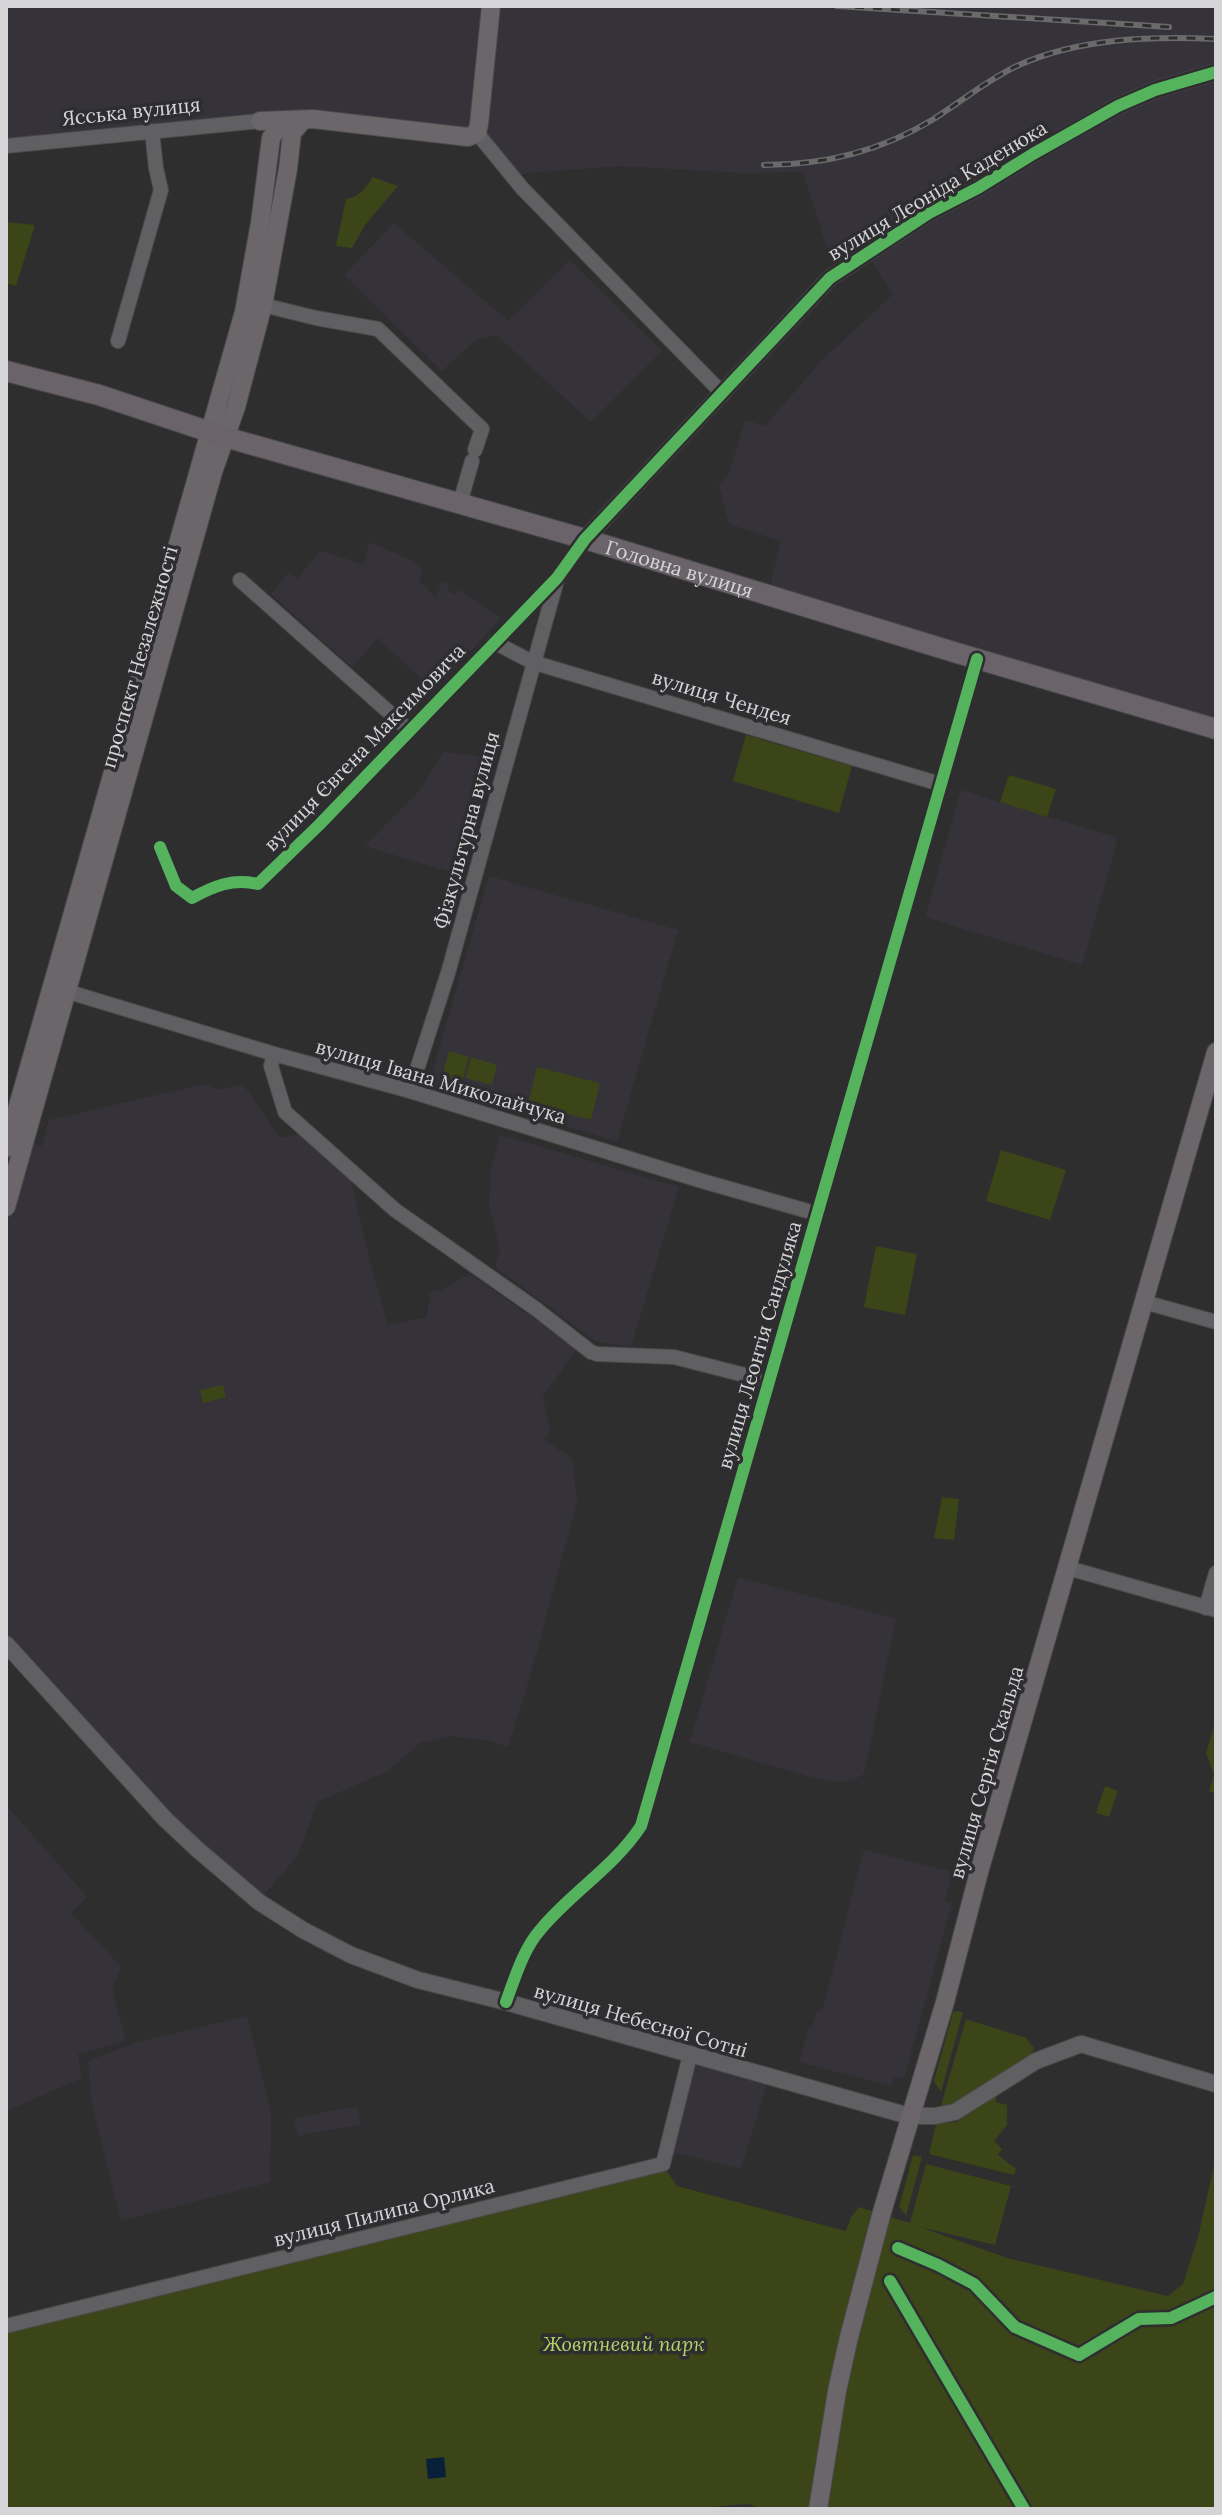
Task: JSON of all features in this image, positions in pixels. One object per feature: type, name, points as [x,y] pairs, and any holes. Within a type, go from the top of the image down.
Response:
[{"type":"main road","points":[[260,121],[303,120],[461,138],[477,133],[491,6]]},
{"type":"main road","name":"проспект Незалежності","points":[[217,434],[236,407],[263,305],[286,184],[292,133],[303,120]]},
{"type":"main road","points":[[260,121],[269,130],[271,138]]},
{"type":"main road","name":"проспект Незалежності","points":[[6,1148],[60,990],[209,487],[260,223],[271,138],[283,121]]},
{"type":"main road","name":"Головна вулиця","points":[[6,371],[99,395],[217,434],[585,539],[1216,729]]},
{"type":"main road","name":"проспект Незалежності","points":[[6,1207],[60,990]]},
{"type":"main road","name":"вулиця Сергія Скальда","points":[[818,2509],[843,2364],[882,2212],[945,2002],[979,1872],[1216,1052]]},
{"type":"street","name":"вулиця Леоніда Каденюка","points":[[585,539],[830,278],[929,213],[1118,106],[1155,90],[1216,72]]},
{"type":"street","name":"Ясська вулиця","points":[[6,146],[260,121]]},
{"type":"street","points":[[118,341],[161,190],[152,131]]},
{"type":"street","points":[[477,133],[522,188],[723,394]]},
{"type":"street","points":[[263,305],[378,329],[482,429],[460,503]]},
{"type":"street","name":"вулиця Євгена Максимовича","points":[[160,847],[176,886],[192,898],[216,885],[258,884],[557,578],[585,539]]},
{"type":"street","name":"Фізкультурна вулиця","points":[[410,1091],[448,973],[557,578]]},
{"type":"street","points":[[240,580],[409,730]]},
{"type":"street","name":"вулиця Чендея","points":[[494,642],[532,662],[940,784]]},
{"type":"street","name":"вулиця Леонтія Сандуляка","points":[[506,2002],[528,1947],[539,1930],[621,1853],[641,1826],[977,659]]},
{"type":"street","name":"вулиця Івана Миколайчука","points":[[60,990],[818,1214]]},
{"type":"street","points":[[274,1054],[271,1066],[285,1112],[395,1210],[536,1309],[591,1352],[674,1357],[768,1381]]},
{"type":"street","points":[[1144,1302],[1216,1322]]},
{"type":"street","points":[[1068,1568],[1211,1609],[1216,1573]]},
{"type":"street","name":"вулиця Небесної Сотні","points":[[6,1644],[165,1819],[218,1869],[259,1902],[303,1930],[375,1965],[418,1980],[909,2116],[955,2112],[1036,2061],[1081,2044],[1216,2084]]},
{"type":"street","name":"вулиця Пилипа Орлика","points":[[6,2326],[663,2164],[690,2055]]},
{"type":"shaded area","points":[[6,6],[1216,6],[1216,726],[769,591],[781,541],[729,524],[719,485],[729,474],[745,420],[765,426],[822,360],[893,294],[860,243],[831,260],[803,172],[743,173],[621,166],[527,173],[514,178],[476,133],[313,119],[6,146]]},
{"type":"shaded area","points":[[394,223],[508,321],[570,260],[662,351],[591,422],[496,335],[476,340],[442,371],[344,275]]},
{"type":"shaded area","points":[[369,542],[409,559],[423,569],[419,580],[436,599],[442,581],[450,583],[447,591],[455,595],[458,589],[501,618],[436,688],[427,684],[378,638],[352,667],[271,594],[289,572],[297,579],[320,551],[364,564]]},
{"type":"shaded area","points":[[443,752],[491,758],[456,874],[365,846],[422,788]]},
{"type":"shaded area","points":[[961,790],[1118,838],[1082,965],[925,917]]},
{"type":"shaded area","points":[[489,876],[678,930],[617,1141],[428,1087]]},
{"type":"shaded area","points":[[205,1084],[218,1090],[243,1084],[280,1138],[299,1134],[351,1181],[388,1325],[427,1317],[428,1303],[431,1302],[428,1293],[443,1289],[469,1274],[578,1348],[543,1396],[550,1432],[544,1440],[572,1458],[577,1501],[508,1747],[490,1741],[452,1736],[420,1743],[388,1771],[317,1802],[298,1855],[259,1901],[222,1871],[6,1643],[6,1205],[23,1142],[42,1146],[49,1120]]},
{"type":"shaded area","points":[[500,1135],[679,1187],[631,1347],[595,1341],[495,1267],[500,1251],[489,1204],[491,1169]]},
{"type":"shaded area","points":[[738,1577],[896,1619],[864,1774],[853,1780],[835,1782],[690,1742]]},
{"type":"shaded area","points":[[6,1805],[87,1897],[71,1913],[121,1967],[112,1989],[126,2041],[78,2054],[82,2078],[6,2111]]},
{"type":"shaded area","points":[[864,1850],[953,1872],[945,1901],[952,1903],[904,2079],[894,2077],[891,2086],[799,2062],[809,2027],[812,2027],[816,2014],[823,2008]]},
{"type":"shaded area","points":[[247,2016],[271,2111],[270,2182],[121,2221],[91,2098],[88,2061],[137,2042]]},
{"type":"shaded area","points":[[690,2055],[769,2077],[741,2169],[677,2153],[662,2164]]},
{"type":"shaded area","points":[[357,2106],[361,2124],[298,2136],[294,2118]]},
{"type":"green space","points":[[373,177],[398,186],[365,225],[352,248],[336,246],[346,199],[359,194]]},
{"type":"green space","points":[[6,222],[35,225],[16,286],[6,283]]},
{"type":"green space","points":[[746,735],[852,766],[839,813],[733,781]]},
{"type":"green space","points":[[1009,775],[1056,789],[1047,817],[1000,802]]},
{"type":"green space","points":[[449,1051],[469,1057],[462,1082],[442,1077]]},
{"type":"green space","points":[[471,1057],[497,1065],[492,1085],[466,1078]]},
{"type":"green space","points":[[537,1067],[600,1083],[591,1120],[528,1104]]},
{"type":"green space","points":[[1001,1150],[1066,1170],[1050,1220],[986,1201]]},
{"type":"green space","points":[[876,1246],[917,1254],[905,1315],[864,1307]]},
{"type":"green space","points":[[223,1385],[226,1397],[203,1403],[200,1390]]},
{"type":"green space","points":[[942,1497],[959,1499],[954,1540],[934,1538]]},
{"type":"green space","points":[[1216,1720],[1216,1794],[1209,1791],[1214,1774],[1206,1753]]},
{"type":"green space","points":[[1105,1786],[1118,1791],[1109,1817],[1096,1813]]},
{"type":"green space","points":[[953,2012],[963,2012],[941,2092],[934,2081]]},
{"type":"green space","points":[[966,2019],[1026,2038],[1034,2048],[1030,2057],[956,2107],[940,2109]]},
{"type":"green space","points":[[996,2096],[996,2102],[1007,2105],[1007,2125],[994,2141],[1002,2149],[998,2155],[1016,2169],[1014,2175],[929,2154],[936,2124],[956,2122]]},
{"type":"green space","points":[[913,2155],[922,2157],[906,2216],[899,2207]]},
{"type":"green space","name":"Жовтневий парк","points":[[1216,2157],[1216,2509],[761,2509],[749,2504],[704,2509],[6,2509],[6,2324],[662,2164],[677,2186],[846,2231],[859,2207],[910,2223],[926,2164],[1011,2186],[995,2245],[920,2227],[1007,2258],[1168,2296],[1183,2284],[1198,2237]]},
{"type":"water","points":[[444,2457],[446,2477],[428,2479],[426,2459]]},
{"type":"railway","points":[[837,6],[1169,27]]},
{"type":"railway","points":[[764,165],[829,159],[872,148],[913,131],[1019,65],[1066,49],[1141,39],[1216,39]]},
{"type":"cycle path","points":[[160,847],[176,886],[192,898],[224,884],[258,884],[557,578],[585,539],[830,278],[929,213],[1118,106],[1155,90],[1216,72]]},
{"type":"cycle path","points":[[506,2002],[520,1964],[535,1937],[618,1854],[641,1826],[977,659]]},
{"type":"cycle path","points":[[898,2248],[974,2284],[1015,2327],[1079,2355],[1139,2319],[1171,2318],[1216,2297]]},
{"type":"cycle path","points":[[890,2281],[1024,2509]]}]
